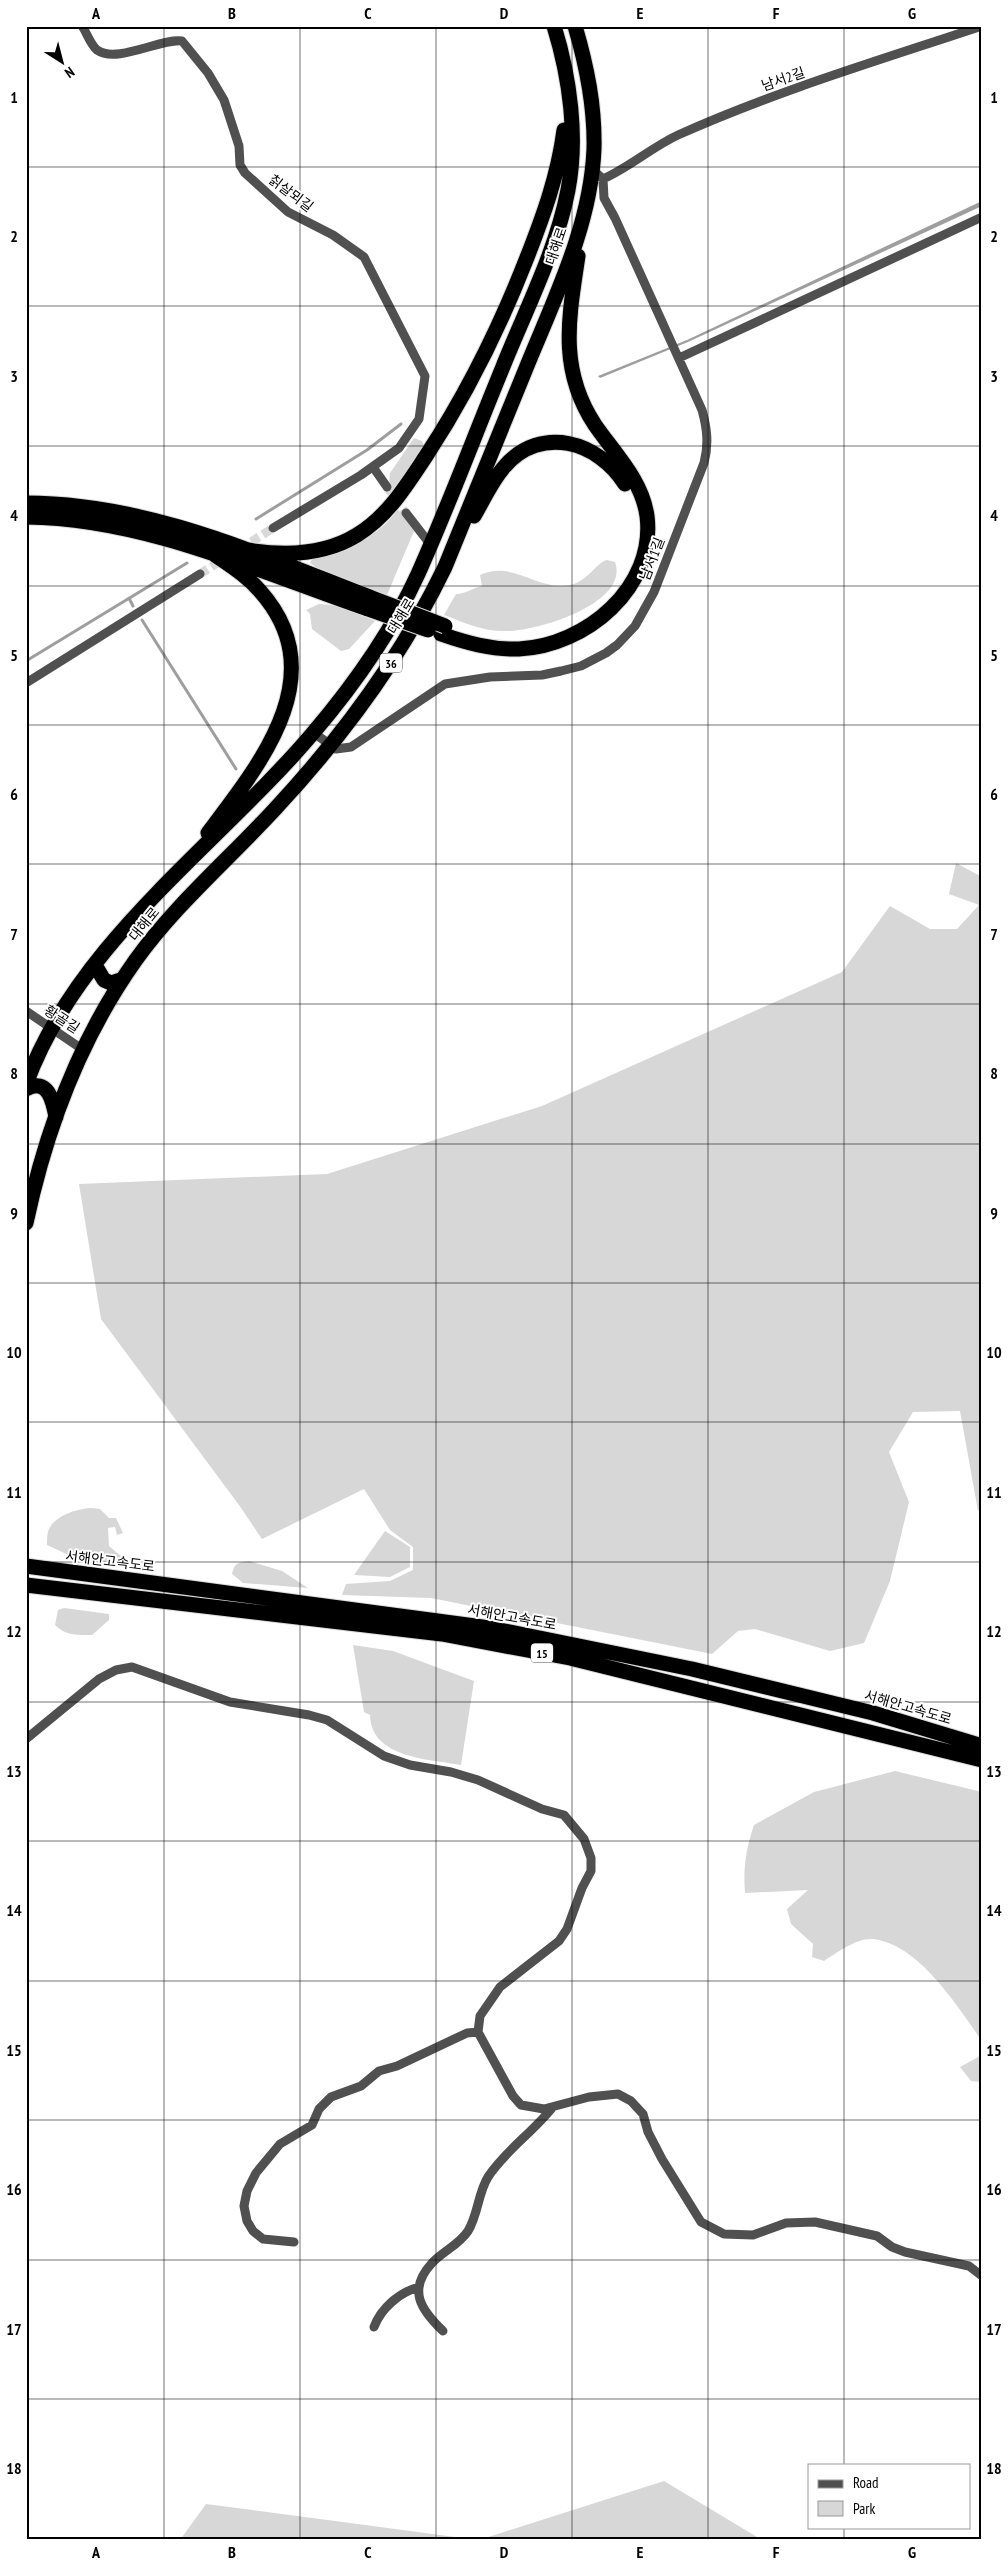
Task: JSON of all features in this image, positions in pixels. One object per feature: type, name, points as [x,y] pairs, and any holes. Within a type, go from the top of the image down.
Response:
[{"type":"highway","name":"대해로","points":[[26,1084],[52,1030],[95,965],[167,885],[241,811],[314,733],[340,699],[387,630],[417,576],[560,223],[572,159],[571,114],[565,65],[554,26]]},
{"type":"highway","name":"대해로","points":[[26,1223],[34,1188],[56,1117],[82,1049],[123,979],[179,906],[275,808],[331,746],[385,672],[429,601],[445,567],[553,304],[569,262],[584,209],[592,168],[594,110],[588,69],[575,26]]},
{"type":"highway","points":[[242,548],[288,553],[316,550],[344,542],[366,529],[384,514],[409,481],[458,405],[479,366],[520,274],[552,190],[561,150],[567,83]]},
{"type":"highway","points":[[26,503],[56,503],[129,513],[163,522],[242,548],[370,603],[443,630],[476,645],[505,649],[535,647],[560,640],[583,629],[612,607],[629,587],[642,562],[648,528],[642,495],[631,475],[588,414],[578,392],[570,357],[568,320],[584,209]]},
{"type":"highway","points":[[443,630],[491,639],[523,640],[562,631],[587,617],[608,600],[630,566],[638,530],[635,508],[621,477],[597,454],[586,448],[563,441],[532,445],[514,457],[497,476],[445,567]]},
{"type":"highway","points":[[26,517],[59,517],[142,532],[370,603]]},
{"type":"highway","points":[[167,885],[236,796],[262,758],[285,710],[290,688],[290,649],[279,619],[259,590],[215,556]]},
{"type":"highway","points":[[95,965],[104,980],[111,983],[123,979]]},
{"type":"highway","points":[[26,1089],[34,1085],[41,1086],[47,1091],[54,1102],[56,1117]]},
{"type":"highway","name":"서해안고속도로","points":[[26,1566],[490,1628],[692,1669],[864,1710],[982,1746]]},
{"type":"highway","name":"15","points":[[26,1585],[442,1634],[570,1658],[982,1760]]},
{"type":"street","name":"칡살뫼길","points":[[82,26],[93,46],[104,53],[140,50],[175,40],[182,41],[208,73],[224,100],[239,146],[240,165],[245,173],[288,212],[333,235],[364,257],[425,376],[423,402],[418,419],[411,433],[399,448],[373,467],[273,528]]},
{"type":"street","name":"남서2길","points":[[603,179],[618,173],[676,136],[753,104],[982,26]]},
{"type":"street","points":[[592,168],[603,179]]},
{"type":"street","name":"남서1길","points":[[331,746],[336,749],[351,747],[445,684],[471,679],[561,671],[581,666],[606,654],[627,636],[642,615],[654,592],[707,453],[706,427],[702,410],[678,356],[604,198],[603,179]]},
{"type":"street","points":[[678,356],[982,217]]},
{"type":"street","points":[[373,467],[387,487]]},
{"type":"street","points":[[406,513],[430,544]]},
{"type":"street","points":[[26,682],[200,574]]},
{"type":"street","points":[[314,733],[331,746]]},
{"type":"street","name":"황골길","points":[[26,1011],[82,1049]]},
{"type":"street","points":[[26,1739],[100,1679],[116,1670],[132,1667],[230,1702],[309,1715],[327,1720],[384,1756],[410,1765],[451,1772],[478,1780],[542,1809],[564,1815],[584,1839],[591,1858],[591,1871],[582,1888],[567,1930],[559,1941],[500,1986],[480,2016],[478,2032],[483,2044],[503,2075],[513,2096],[521,2105],[532,2108],[552,2108],[589,2097],[618,2094],[631,2101],[643,2114],[648,2132],[662,2159],[700,2222],[709,2228],[737,2236],[753,2234],[798,2221],[815,2222],[877,2236],[892,2247],[905,2252],[969,2266],[982,2276]]},
{"type":"street","points":[[294,2242],[263,2239],[253,2231],[247,2221],[244,2206],[246,2192],[256,2173],[280,2144],[312,2125],[319,2109],[331,2097],[361,2086],[379,2071],[398,2066],[467,2033],[478,2032]]},
{"type":"street","points":[[443,2331],[422,2307],[418,2299],[419,2287],[431,2264],[459,2241],[470,2228],[487,2178],[552,2108]]},
{"type":"street","points":[[374,2327],[380,2315],[395,2299],[407,2290],[419,2287]]},
{"type":"green space","points":[[414,438],[422,441],[424,445],[394,491],[389,485],[390,473]]},
{"type":"green space","points":[[398,509],[414,531],[387,595],[324,573],[310,563],[312,559],[348,547],[371,535],[381,528]]},
{"type":"green space","points":[[607,560],[615,562],[616,577],[609,590],[596,602],[559,620],[521,630],[499,631],[475,626],[444,615],[456,594],[482,586],[480,575],[492,571],[504,571],[546,584],[570,585],[582,580],[599,564]]},
{"type":"green space","points":[[319,604],[341,607],[375,621],[349,649],[341,651],[312,629],[310,614],[306,610]]},
{"type":"green space","points":[[956,863],[982,877],[982,1508],[978,1511],[960,1411],[913,1412],[889,1452],[909,1502],[890,1581],[864,1643],[830,1651],[755,1629],[738,1631],[712,1654],[431,1598],[342,1595],[346,1584],[390,1581],[413,1570],[413,1547],[390,1530],[364,1489],[262,1539],[239,1505],[101,1319],[79,1184],[327,1174],[542,1106],[842,972],[890,906],[930,929],[957,929],[979,905],[949,894]]},
{"type":"green space","points":[[91,1508],[100,1509],[109,1518],[116,1518],[123,1533],[117,1535],[115,1527],[108,1528],[109,1546],[122,1557],[113,1565],[86,1563],[47,1545],[48,1531],[52,1524],[62,1516],[73,1511]]},
{"type":"green space","points":[[385,1531],[410,1547],[410,1567],[390,1577],[354,1575]]},
{"type":"green space","points":[[249,1561],[282,1571],[308,1588],[243,1583],[232,1574],[233,1570],[237,1564]]},
{"type":"green space","points":[[64,1608],[109,1614],[109,1620],[92,1635],[68,1633],[55,1625],[58,1610]]},
{"type":"green space","points":[[353,1645],[393,1651],[474,1681],[461,1765],[403,1754],[380,1740],[373,1729],[370,1715],[364,1712]]},
{"type":"green space","points":[[895,1771],[982,1792],[982,2041],[949,1995],[921,1964],[906,1952],[890,1943],[867,1939],[847,1946],[824,1961],[812,1957],[813,1944],[791,1924],[787,1909],[808,1890],[745,1893],[744,1875],[746,1858],[754,1825],[814,1792]]},
{"type":"green space","points":[[982,2055],[982,2082],[971,2081],[960,2067]]},
{"type":"green space","points":[[664,2481],[762,2540],[479,2540]]},
{"type":"green space","points":[[206,2504],[478,2540],[180,2540]]},
{"type":"shaded area","points":[[982,201],[982,206],[688,342],[600,378],[598,376],[687,340]]},
{"type":"waterway","points":[[256,519],[367,450],[401,424]]},
{"type":"waterway","points":[[26,661],[187,563]]},
{"type":"waterway","points":[[129,598],[133,606]]},
{"type":"waterway","points":[[142,620],[236,769]]},
{"type":"tunnel","points":[[387,487],[406,513]]},
{"type":"tunnel","points":[[240,549],[273,528]]},
{"type":"tunnel","points":[[200,574],[225,558]]}]
